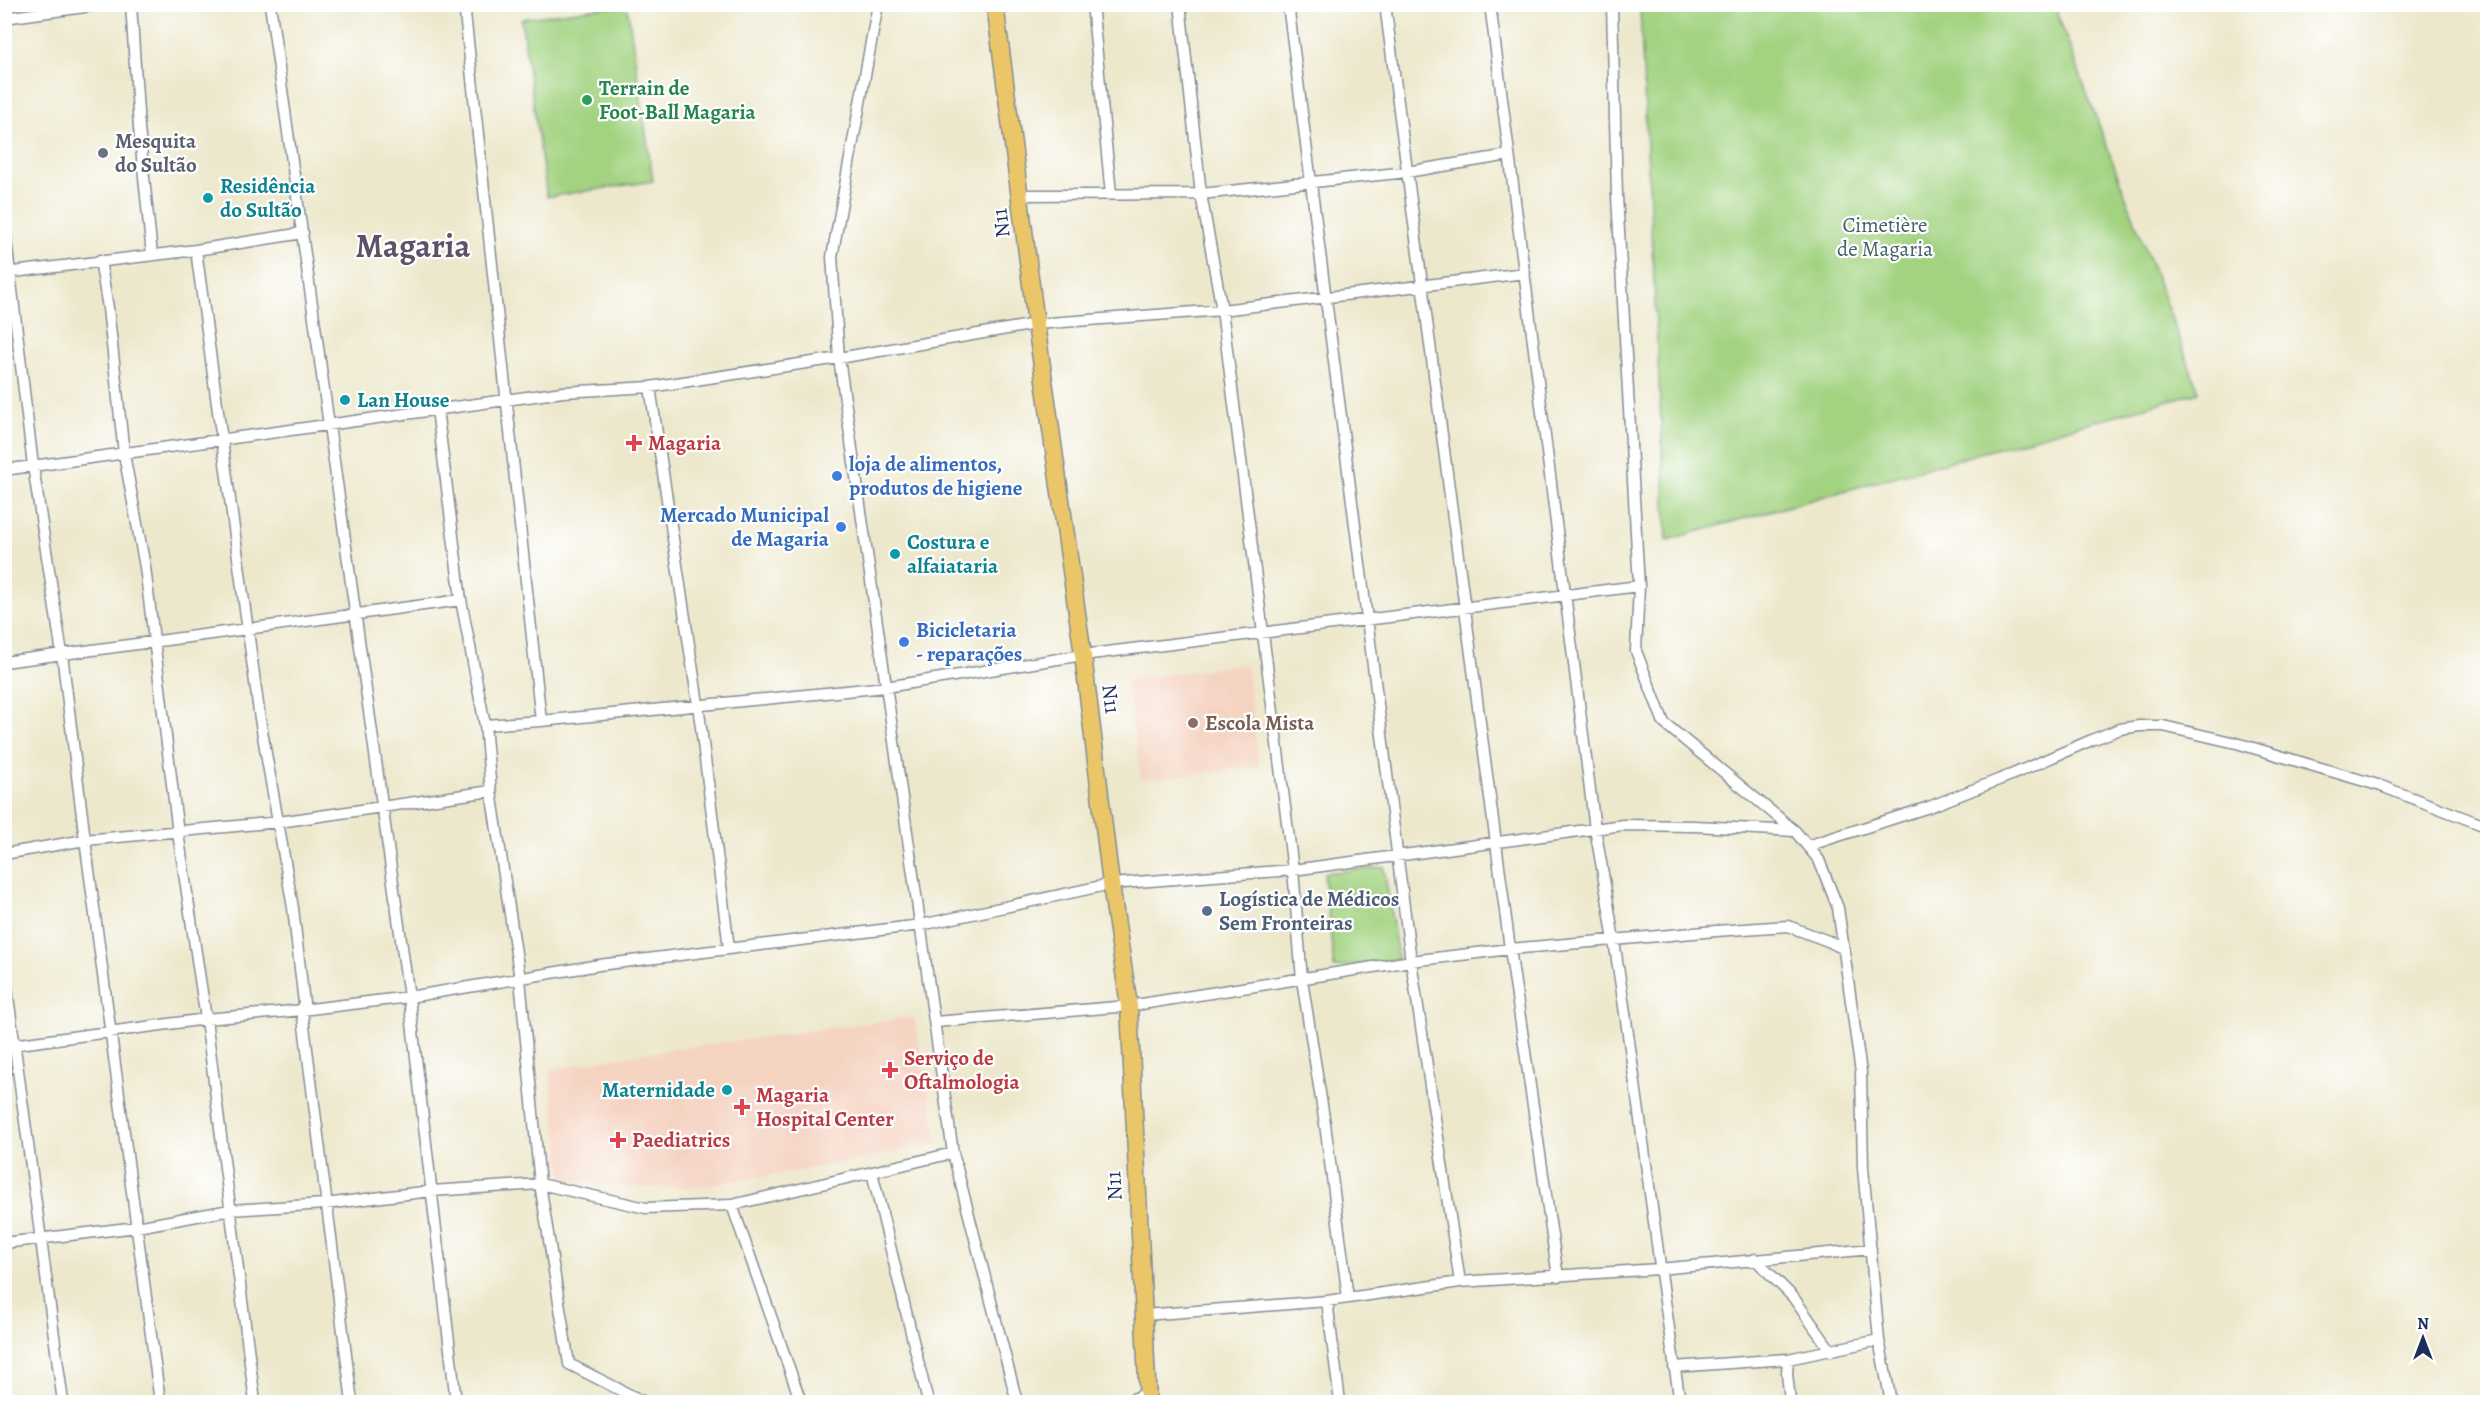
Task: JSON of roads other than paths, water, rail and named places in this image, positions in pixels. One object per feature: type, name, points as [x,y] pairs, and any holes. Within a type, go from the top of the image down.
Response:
[{"type":"main road","name":"N11","points":[[995,4],[1036,324],[1083,655],[1111,885],[1129,1006],[1148,1398]]},
{"type":"street","points":[[4,18],[107,4]]},
{"type":"street","points":[[131,4],[139,128],[152,255]]},
{"type":"street","points":[[270,4],[409,997],[456,1402]]},
{"type":"street","points":[[464,4],[541,721]]},
{"type":"street","points":[[878,4],[832,257],[839,358],[953,1153],[1017,1402]]},
{"type":"street","points":[[1092,4],[1111,194]]},
{"type":"street","points":[[1180,4],[1201,194],[1222,310],[1293,870],[1302,980],[1325,1124],[1348,1299]]},
{"type":"street","points":[[1288,4],[1411,961],[1460,1282]]},
{"type":"street","points":[[1385,4],[1510,949],[1558,1277]]},
{"type":"street","points":[[1490,4],[1595,829],[1615,939],[1659,1269],[1680,1402]]},
{"type":"street","points":[[1612,4],[1617,196],[1639,586],[1636,651],[1664,723],[1795,831],[1819,860],[1838,908],[1861,1073],[1863,1168],[1879,1340],[1891,1402]]},
{"type":"street","points":[[1020,195],[1201,194],[1407,172],[1509,155]]},
{"type":"street","points":[[4,223],[8,272],[33,466],[62,654],[160,1402]]},
{"type":"street","points":[[8,272],[196,250],[303,233]]},
{"type":"street","points":[[196,250],[260,719],[293,908],[304,1003],[302,1011],[325,1204],[352,1402]]},
{"type":"street","points":[[100,260],[108,308],[124,454],[145,567],[178,833],[206,1018],[255,1402]]},
{"type":"street","points":[[4,470],[507,399],[563,392],[650,387],[839,358],[1036,324],[1222,310],[1525,273]]},
{"type":"street","points":[[650,387],[698,704],[729,948]]},
{"type":"street","points":[[437,409],[461,600],[484,725],[491,791],[520,979],[540,1184],[569,1364],[644,1402]]},
{"type":"street","points":[[484,725],[886,687],[1083,655],[1639,586]]},
{"type":"street","points":[[4,662],[461,600]]},
{"type":"street","points":[[1807,846],[1929,807],[2094,739],[2120,729],[2139,726],[2163,726],[2240,744],[2381,786],[2487,827]]},
{"type":"street","points":[[4,854],[85,840],[279,822],[491,791]]},
{"type":"street","points":[[10,1045],[206,1018],[302,1011],[409,997],[599,965],[921,925],[1111,885],[1293,870],[1623,825],[1694,825],[1795,831]]},
{"type":"street","points":[[934,1022],[1129,1006],[1411,961],[1615,939],[1788,926],[1828,940],[1844,949]]},
{"type":"street","points":[[4,966],[10,1045],[43,1238],[63,1402]]},
{"type":"street","points":[[4,1243],[137,1227],[230,1210],[325,1204],[431,1191],[540,1184],[646,1208],[732,1205],[953,1153]]},
{"type":"street","points":[[872,1172],[928,1402]]},
{"type":"street","points":[[732,1205],[801,1402]]},
{"type":"street","points":[[1144,1316],[1348,1299],[1460,1282],[1659,1269],[1871,1249]]},
{"type":"street","points":[[1755,1259],[1793,1297],[1831,1351]]},
{"type":"street","points":[[1327,1301],[1340,1402]]},
{"type":"street","points":[[1674,1367],[1788,1359],[1879,1340]]},
{"type":"street","points":[[1788,1359],[1790,1402]]},
{"type":"street","points":[[1126,1402],[1148,1398]]},
{"type":"place","name":"Terrain de Foot-Ball Magaria","points":[[587,100]]},
{"type":"place","name":"Mesquita do Sultão","points":[[103,153]]},
{"type":"place","name":"Residência do Sultão","points":[[208,198]]},
{"type":"place","name":"Lan House","points":[[345,400]]},
{"type":"place","name":"Magaria","points":[[634,443]]},
{"type":"place","name":"loja de alimentos, produtos de higiene","points":[[837,476]]},
{"type":"place","name":"Mercado Municipal de Magaria","points":[[841,527]]},
{"type":"place","name":"Costura e alfaiataria","points":[[895,554]]},
{"type":"place","name":"Bicicletaria - reparações","points":[[904,642]]},
{"type":"place","name":"Escola Mista","points":[[1193,723]]},
{"type":"place","name":"Logística de Médicos Sem Fronteiras","points":[[1207,911]]},
{"type":"place","name":"Serviço de Oftalmologia","points":[[890,1070]]},
{"type":"place","name":"Maternidade","points":[[727,1090]]},
{"type":"place","name":"Magaria Hospital Center","points":[[742,1107]]},
{"type":"place","name":"Paediatrics","points":[[618,1140]]},
{"type":"district","name":"Magaria","points":[[413,245]]},
{"type":"park label","name":"Cimetière de Magaria","points":[[1885,237]]}]
